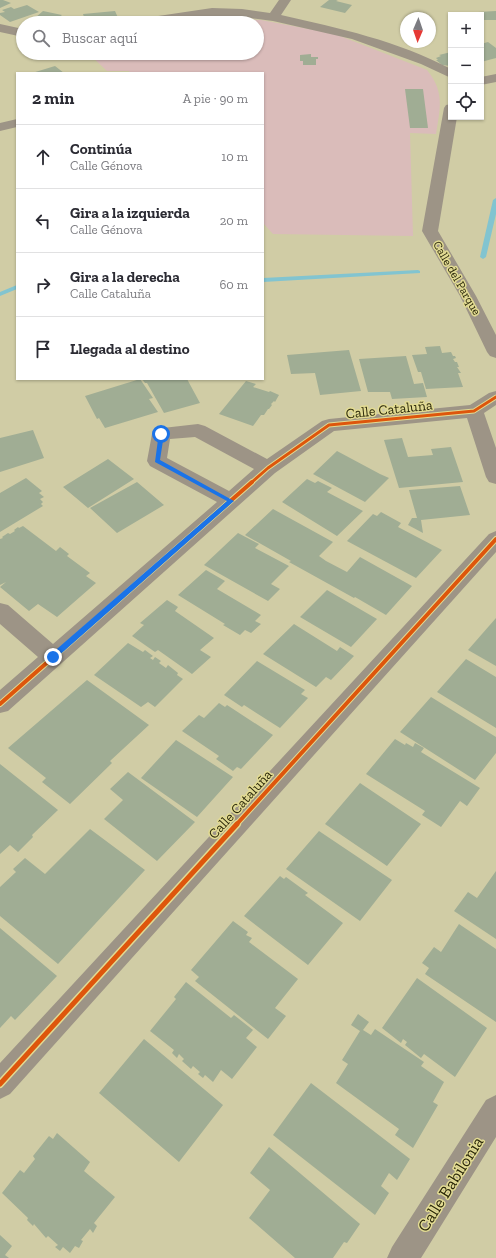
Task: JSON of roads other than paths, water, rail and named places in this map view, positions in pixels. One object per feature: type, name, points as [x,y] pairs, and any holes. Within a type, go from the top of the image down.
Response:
[{"type":"street","points":[[202,0],[212,12]]},
{"type":"street","points":[[273,17],[285,0]]},
{"type":"street","points":[[185,16],[212,12],[261,16]]},
{"type":"street","points":[[264,16],[356,36],[426,61],[448,72]]},
{"type":"street","points":[[0,28],[16,31]]},
{"type":"street","points":[[484,80],[496,78]]},
{"type":"street","name":"Calle del Parque","points":[[449,120],[430,231],[475,310],[496,352]]},
{"type":"street","points":[[0,127],[16,123]]},
{"type":"street","points":[[496,397],[474,411],[496,477]]},
{"type":"street","name":"Calle Cataluña","points":[[0,704],[268,468],[329,426],[474,411]]},
{"type":"street","points":[[231,501],[157,461],[161,434],[198,430],[268,468]]},
{"type":"street","name":"Calle Cataluña","points":[[0,1084],[496,539]]},
{"type":"street","points":[[0,611],[53,657]]},
{"type":"street","name":"Calle Babilonia","points":[[403,1258],[496,1110]]},
{"type":"waterway","points":[[483,257],[496,200]]},
{"type":"waterway","points":[[264,280],[418,272]]},
{"type":"waterway","points":[[0,294],[16,287]]}]
